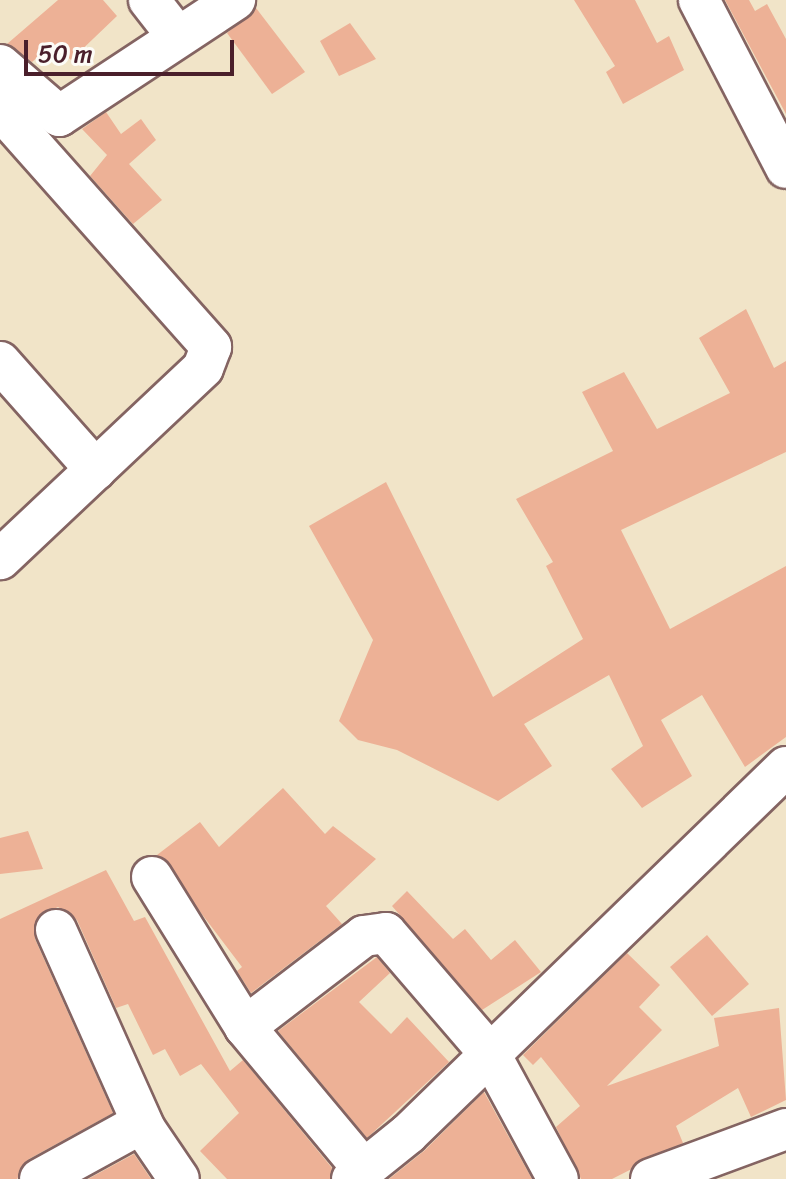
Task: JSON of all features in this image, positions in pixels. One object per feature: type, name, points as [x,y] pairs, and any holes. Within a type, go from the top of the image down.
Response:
[{"type":"street","points":[[149,0],[177,36]]},
{"type":"street","points":[[0,65],[59,116],[235,0]]},
{"type":"street","points":[[699,0],[786,168]]},
{"type":"street","points":[[0,109],[211,347],[203,368],[0,559]]},
{"type":"street","points":[[0,362],[96,470]]},
{"type":"street","points":[[152,877],[245,1027],[358,1174],[490,1054],[786,767]]},
{"type":"street","points":[[56,930],[142,1123],[179,1179]]},
{"type":"street","points":[[245,1027],[375,930],[398,943],[490,1054],[558,1179]]},
{"type":"street","points":[[40,1179],[142,1123]]},
{"type":"street","points":[[651,1179],[786,1129]]},
{"type":"building","points":[[58,0],[103,0],[117,16],[71,60],[53,44],[32,62],[7,44]]},
{"type":"building","points":[[574,0],[635,0],[657,43],[669,36],[684,70],[623,104],[606,72],[615,66]]},
{"type":"building","points":[[725,0],[749,0],[755,11],[767,4],[786,39],[786,114]]},
{"type":"building","points":[[256,8],[305,72],[272,94],[227,33]]},
{"type":"building","points":[[350,23],[376,59],[339,76],[320,41]]},
{"type":"building","points":[[106,112],[121,134],[141,119],[156,140],[129,164],[162,200],[133,224],[90,176],[107,155],[82,129]]},
{"type":"building","points":[[746,309],[774,368],[786,361],[786,452],[621,530],[670,629],[786,566],[786,737],[745,767],[702,695],[661,720],[692,776],[642,808],[611,769],[643,746],[609,675],[524,724],[552,766],[498,801],[397,750],[358,740],[339,721],[373,640],[309,526],[386,482],[493,697],[583,639],[546,566],[553,562],[516,499],[613,451],[582,392],[624,372],[657,429],[730,393],[699,338]]},
{"type":"building","points":[[283,788],[325,834],[333,826],[376,859],[326,906],[342,924],[251,993],[237,971],[242,967],[157,855],[200,822],[219,847]]},
{"type":"building","points":[[28,831],[43,869],[0,874],[0,838]]},
{"type":"building","points":[[106,870],[134,921],[145,917],[230,1071],[243,1060],[332,1168],[330,1179],[227,1179],[200,1151],[239,1113],[201,1064],[180,1076],[165,1049],[153,1055],[128,1004],[116,1008],[77,920],[58,907],[38,916],[35,939],[113,1113],[29,1159],[17,1179],[0,1179],[0,919]]},
{"type":"building","points":[[407,891],[453,939],[465,929],[491,960],[515,940],[541,972],[482,1010],[392,906]]},
{"type":"building","points":[[707,935],[749,984],[712,1016],[670,967]]},
{"type":"building","points":[[627,953],[660,985],[639,1007],[662,1030],[607,1086],[719,1046],[714,1018],[779,1008],[786,1100],[751,1117],[738,1088],[676,1126],[683,1143],[612,1179],[581,1179],[556,1127],[580,1106],[541,1057],[533,1065],[523,1055]]},
{"type":"building","points":[[377,957],[390,973],[359,1002],[391,1034],[407,1017],[449,1062],[367,1138],[278,1031]]},
{"type":"building","points":[[484,1092],[532,1179],[389,1179],[424,1151]]},
{"type":"building","points":[[134,1154],[151,1179],[88,1179]]}]
